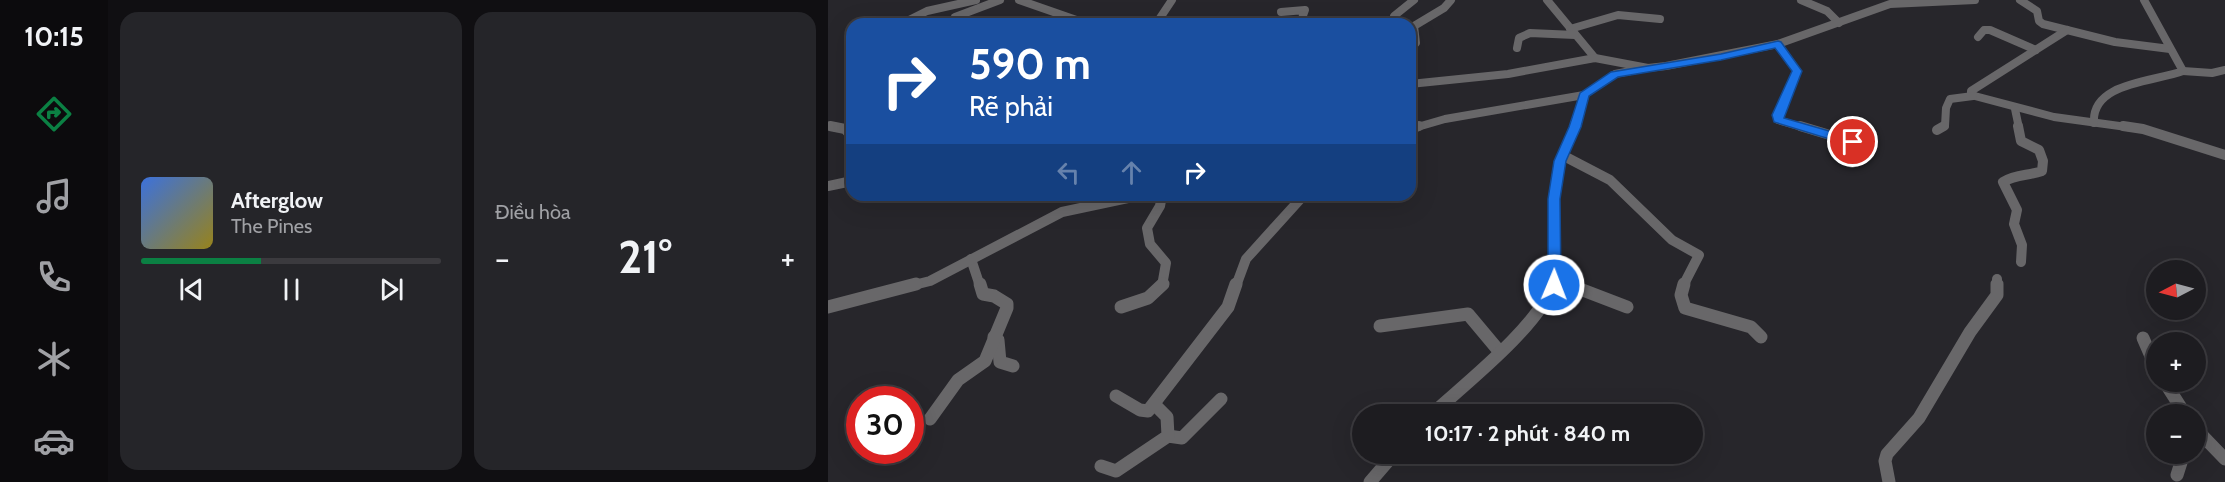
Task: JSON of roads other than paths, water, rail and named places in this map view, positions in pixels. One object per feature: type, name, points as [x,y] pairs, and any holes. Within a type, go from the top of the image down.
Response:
[{"type":"street","points":[[913,18],[927,11],[976,0]]},
{"type":"street","points":[[955,17],[1000,0]]},
{"type":"street","points":[[1019,0],[1071,18]]},
{"type":"street","points":[[1036,6],[1046,0]]},
{"type":"street","points":[[1160,18],[1172,0]]},
{"type":"street","points":[[1394,18],[1414,0]]},
{"type":"street","points":[[1416,24],[1425,16],[1444,8],[1451,0]]},
{"type":"street","points":[[1547,0],[1595,58]]},
{"type":"street","points":[[1801,0],[1827,11],[1839,24]]},
{"type":"street","points":[[1416,127],[1445,119],[1584,95],[1615,74],[1721,57],[1778,44],[1890,4],[1975,0]]},
{"type":"street","points":[[2020,0],[2037,12],[2039,22],[2118,43],[2170,50]]},
{"type":"street","points":[[2144,0],[2183,71]]},
{"type":"street","points":[[1281,12],[1305,10],[1302,18]]},
{"type":"street","points":[[1517,48],[1519,38],[1530,33],[1573,32],[1618,15],[1660,19]]},
{"type":"street","points":[[1978,37],[1984,30],[1990,30],[2036,50]]},
{"type":"street","points":[[1973,96],[1971,91],[1978,86],[2067,30]]},
{"type":"street","points":[[1778,44],[1797,71],[1778,115],[1778,120],[1853,142],[1852,163]]},
{"type":"street","points":[[1416,83],[1514,74],[1595,58],[1648,68]]},
{"type":"street","points":[[2094,123],[2094,111],[2104,94],[2124,86],[2159,81],[2183,71],[2212,73],[2225,70]]},
{"type":"street","points":[[1443,404],[1542,307],[1555,280],[1555,189],[1562,155],[1575,127],[1584,95]]},
{"type":"street","points":[[1937,130],[1945,126],[1946,108],[1950,99],[1973,96],[2015,109],[2151,131],[2225,155]]},
{"type":"street","points":[[2015,109],[2021,141],[2039,150],[2043,161],[2042,171],[2028,176],[2015,175],[2003,182],[2017,210],[2014,224],[2022,245],[2021,262]]},
{"type":"street","points":[[828,126],[846,130]]},
{"type":"street","points":[[1562,155],[1610,180],[1672,240],[1699,255],[1683,287],[1681,302],[1684,308],[1751,327],[1761,337]]},
{"type":"street","points":[[828,186],[846,182]]},
{"type":"street","points":[[828,307],[930,280],[1062,212],[1114,201]]},
{"type":"street","points":[[1121,307],[1157,294],[1164,284],[1166,263],[1150,244],[1147,228],[1161,201]]},
{"type":"street","points":[[1116,396],[1145,412],[1154,404],[1228,308],[1246,259],[1299,201]]},
{"type":"street","points":[[930,419],[958,380],[984,362],[1008,306],[994,296],[983,294],[971,259]]},
{"type":"street","points":[[1889,482],[1885,461],[1887,454],[1919,418],[1970,332],[1992,303],[1997,295],[1997,279]]},
{"type":"street","points":[[1555,280],[1627,307]]},
{"type":"street","points":[[1380,326],[1468,315],[1499,351]]},
{"type":"street","points":[[994,337],[998,340],[1000,362],[1013,366]]},
{"type":"street","points":[[2144,338],[2146,343]]},
{"type":"street","points":[[1101,466],[1116,471],[1168,435],[1182,438],[1221,399]]},
{"type":"street","points":[[1154,404],[1168,417],[1168,435]]},
{"type":"street","points":[[2206,441],[2225,459]]},
{"type":"street","points":[[1370,482],[1386,464]]},
{"type":"street","points":[[2177,475],[2180,464]]}]
